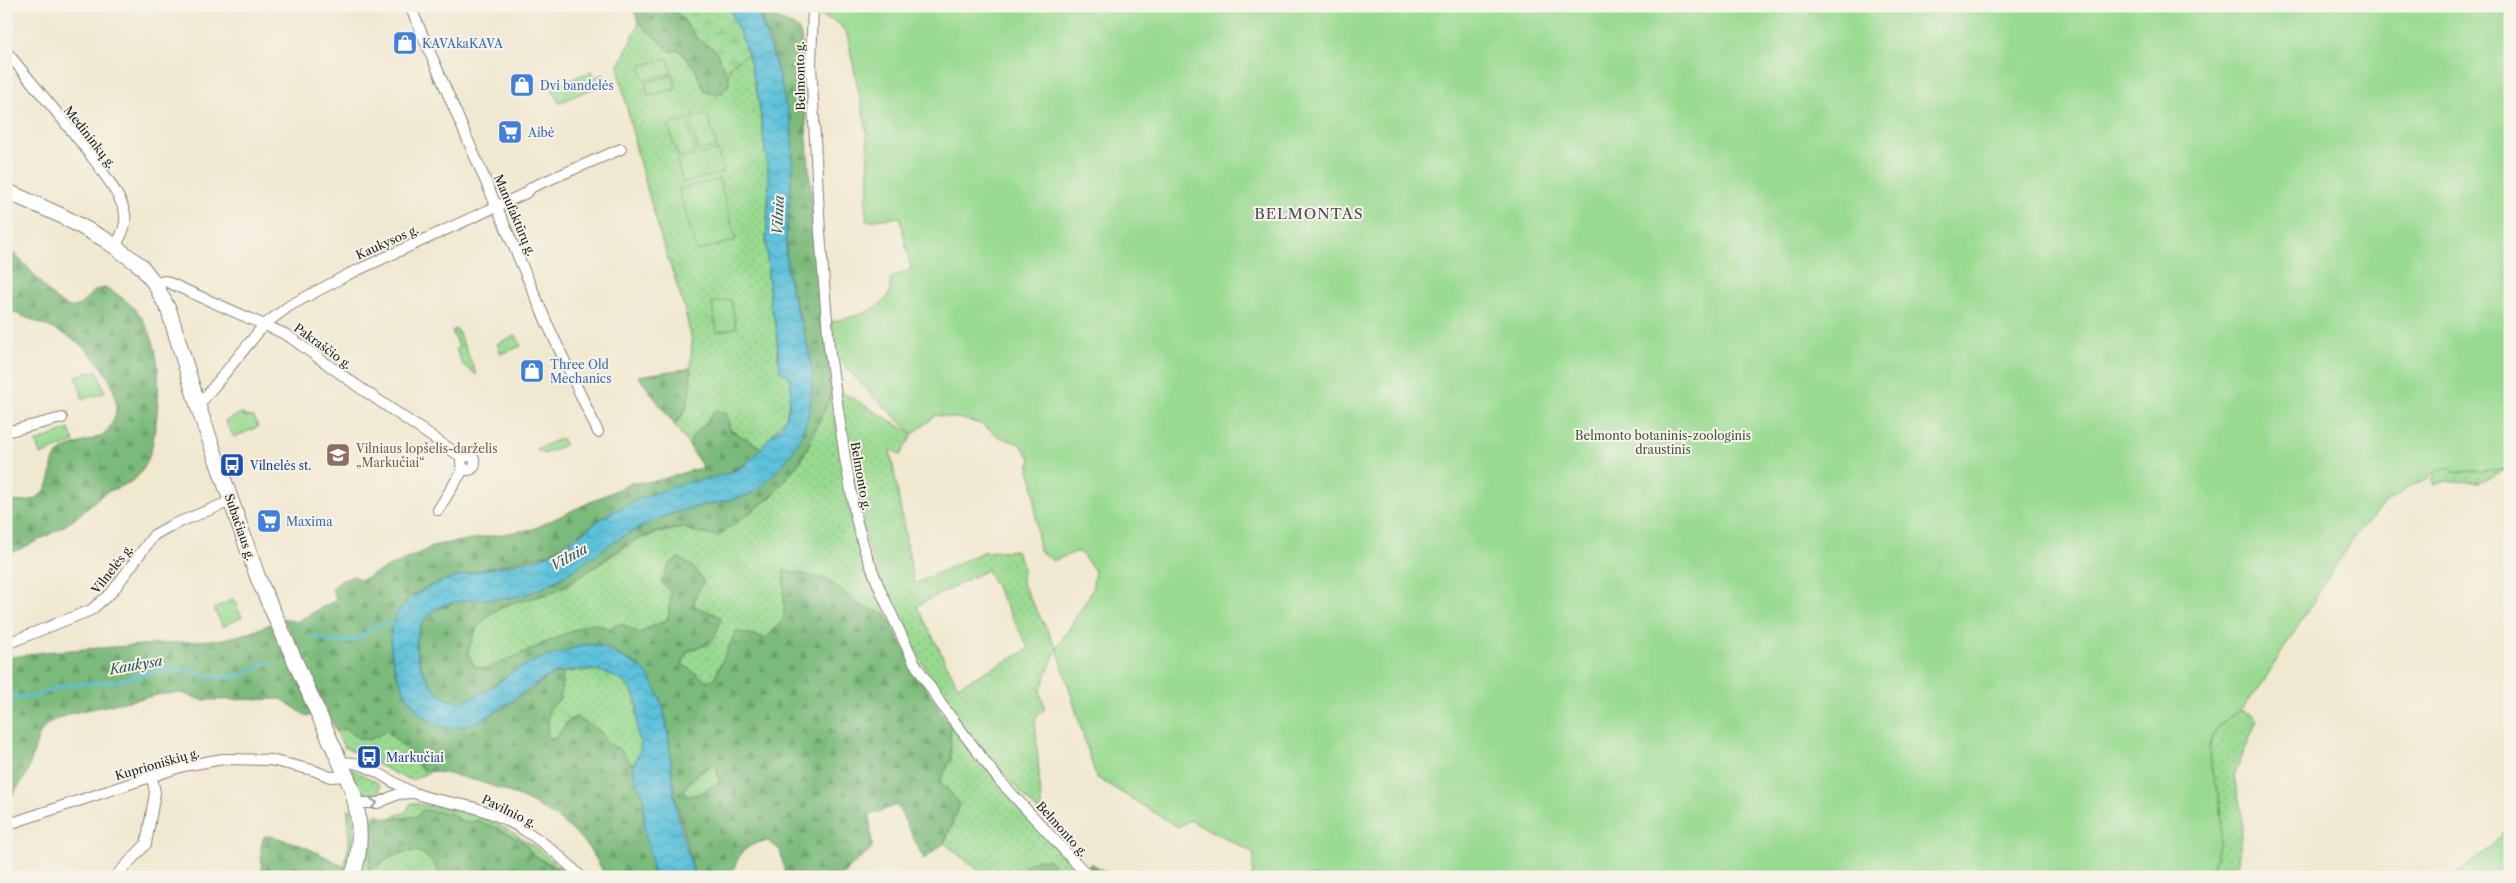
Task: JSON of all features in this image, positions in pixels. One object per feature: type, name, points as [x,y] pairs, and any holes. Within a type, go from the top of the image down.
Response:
[{"type":"street","name":"Manufaktūrų g.","points":[[410,6],[571,376],[598,432]]},
{"type":"street","name":"Belmonto g.","points":[[813,6],[811,65],[820,232],[829,347],[846,467],[856,519],[865,551],[881,592],[914,662],[941,704],[999,780],[1089,877]]},
{"type":"street","name":"Medininkų g.","points":[[6,52],[87,152],[120,199],[126,215],[124,232],[115,246]]},
{"type":"street","name":"Kaukysos g.","points":[[198,406],[264,325],[289,306],[349,274],[526,193],[532,187],[622,148]]},
{"type":"street","name":"Subačiaus g.","points":[[6,191],[62,216],[115,246],[141,266],[155,284],[169,311],[198,406],[258,578],[345,769],[356,803],[359,836],[352,877]]},
{"type":"street","name":"Pakraščio g.","points":[[155,284],[165,281],[287,335],[463,463],[438,510]]},
{"type":"street","points":[[6,432],[62,418]]},
{"type":"street","name":"Vilnelės g.","points":[[6,644],[91,610],[112,592],[154,535],[170,526],[231,500]]},
{"type":"street","name":"Kuprioniškių g.","points":[[6,825],[183,766],[223,759],[270,760],[313,770],[330,777],[345,769]]},
{"type":"street","name":"Pavilnio g.","points":[[345,769],[355,763],[414,793],[474,808],[514,825],[550,848],[581,877]]},
{"type":"street","points":[[115,877],[146,844],[155,792],[152,776]]},
{"type":"street","points":[[390,782],[391,797]]},
{"type":"street","name":"Pavilnio g.","points":[[356,803],[378,803],[391,797],[414,793]]},
{"type":"green space","points":[[632,6],[663,6],[665,9],[681,17],[699,40],[712,47],[719,56],[725,68],[729,84],[723,92],[716,94],[705,92],[695,69],[679,50],[670,51],[639,23]]},
{"type":"green space","points":[[663,6],[729,6],[748,54],[730,66],[728,72],[714,49],[700,41],[681,16],[665,9]]},
{"type":"green space","points":[[755,6],[769,6],[781,20],[797,29],[802,43],[801,57],[813,220],[832,393],[802,459],[771,497],[718,536],[682,528],[658,532],[630,543],[563,586],[549,593],[506,605],[492,613],[476,631],[468,654],[474,666],[487,669],[590,623],[608,628],[621,624],[639,633],[668,619],[671,593],[661,582],[670,563],[680,558],[694,568],[704,582],[695,597],[694,606],[721,617],[717,632],[711,641],[688,651],[682,664],[707,681],[714,679],[736,631],[766,638],[784,619],[784,570],[826,579],[861,606],[887,615],[919,677],[950,725],[951,760],[940,781],[960,804],[944,843],[924,859],[897,805],[870,815],[872,848],[839,877],[786,877],[780,850],[768,841],[753,845],[743,852],[736,863],[732,877],[695,877],[674,793],[667,723],[653,685],[644,671],[633,662],[614,653],[607,647],[582,645],[519,668],[479,696],[458,702],[447,699],[435,689],[424,674],[416,651],[417,633],[432,611],[459,600],[509,598],[528,592],[548,584],[621,537],[652,521],[683,510],[749,495],[811,396],[810,358],[787,270],[786,242],[792,134],[770,41]],"holes":[[[712,766],[717,767],[719,783],[697,795],[686,796],[684,789],[699,772]]]},
{"type":"green space","name":"Belmonto botaninis-zoologinis draustinis","points":[[816,6],[2510,6],[2510,469],[2458,472],[2447,468],[2435,472],[2425,481],[2410,486],[2381,507],[2351,541],[2258,690],[2243,708],[2225,720],[2217,729],[2212,739],[2210,749],[2211,769],[2219,799],[2222,827],[2217,853],[2209,877],[1252,877],[1254,855],[1251,851],[1189,820],[1178,827],[1096,777],[1057,648],[1092,591],[1095,571],[1080,552],[1075,552],[1053,561],[1039,550],[1033,483],[1029,470],[1031,459],[1020,444],[1000,437],[981,424],[936,415],[913,434],[864,387],[835,355],[831,322],[872,310],[885,300],[890,290],[891,278],[911,269],[900,217],[867,221],[865,204],[869,188],[867,133],[847,34],[838,23],[816,14]]},
{"type":"green space","points":[[639,23],[670,51],[679,50],[695,69],[705,92],[716,94],[729,84],[730,69],[738,60],[748,54],[759,102],[769,181],[766,242],[770,303],[776,326],[778,360],[790,377],[792,387],[786,417],[762,448],[730,430],[727,414],[709,423],[699,431],[695,435],[690,447],[674,424],[681,419],[688,405],[692,341],[683,303],[662,241],[638,157],[618,68]]},
{"type":"green space","points":[[668,59],[672,73],[644,80],[640,66]]},
{"type":"green space","points":[[591,71],[594,78],[603,74],[607,82],[559,103],[552,88]]},
{"type":"green space","points":[[673,75],[676,89],[648,96],[645,83]]},
{"type":"green space","points":[[707,114],[717,146],[699,151],[690,119]]},
{"type":"green space","points":[[686,120],[696,152],[678,157],[668,125]]},
{"type":"green space","points":[[717,150],[724,172],[683,183],[677,161]]},
{"type":"green space","points":[[719,179],[736,240],[697,251],[679,190]]},
{"type":"green space","points":[[6,249],[23,262],[48,291],[65,305],[77,306],[94,291],[105,288],[124,299],[137,312],[154,344],[157,363],[158,402],[152,445],[148,459],[136,478],[102,495],[74,519],[57,530],[6,555],[6,500],[29,501],[41,495],[49,482],[53,463],[57,455],[70,446],[103,435],[114,418],[116,404],[114,390],[108,377],[89,352],[66,335],[6,309]]},
{"type":"green space","points":[[731,300],[736,328],[717,332],[712,303]]},
{"type":"green space","points":[[457,329],[477,375],[463,365],[456,349],[459,347],[452,331]]},
{"type":"green space","points":[[516,335],[521,346],[501,354],[497,344]]},
{"type":"green space","points":[[691,368],[687,405],[680,418],[674,424],[638,376]]},
{"type":"green space","points":[[97,370],[105,393],[83,399],[76,376]]},
{"type":"green space","points":[[839,390],[913,434],[900,455],[890,449],[914,584],[983,552],[1016,550],[1023,567],[1022,583],[1057,648],[1040,691],[1045,709],[1035,718],[1042,816],[977,744],[948,705],[923,664],[881,579],[867,544],[858,505]],"holes":[[[987,570],[1029,649],[958,686],[917,606]]]},
{"type":"green space","points":[[832,393],[848,504],[856,541],[887,615],[861,606],[826,579],[766,639],[736,631],[714,679],[707,681],[682,664],[688,651],[710,644],[694,606],[695,597],[671,593],[668,619],[639,633],[621,624],[608,628],[590,623],[487,669],[474,666],[468,654],[471,638],[479,625],[493,612],[516,601],[547,594],[568,585],[636,540],[657,533],[684,528],[700,534],[718,536],[771,497],[802,459]]},
{"type":"green space","points":[[715,410],[727,414],[730,430],[762,448],[749,461],[727,474],[653,494],[610,513],[549,554],[469,573],[427,587],[408,598],[392,630],[391,647],[395,671],[410,702],[474,723],[499,711],[550,676],[563,672],[560,699],[549,709],[547,737],[555,739],[569,720],[576,717],[600,731],[606,743],[620,750],[633,766],[636,781],[644,797],[644,827],[654,877],[605,877],[593,853],[575,833],[554,816],[529,801],[503,790],[448,774],[423,770],[414,757],[387,731],[369,740],[359,738],[346,729],[336,731],[283,618],[296,622],[336,600],[332,589],[340,581],[354,576],[360,580],[437,545],[533,529],[631,483],[656,481],[696,469],[704,469],[690,447],[691,439],[704,426]]},
{"type":"green space","points":[[242,413],[244,416],[254,417],[258,427],[234,437],[225,421]]},
{"type":"green space","points":[[69,429],[74,442],[40,455],[36,442]]},
{"type":"green space","points":[[562,438],[565,445],[544,454],[536,449]]},
{"type":"green space","points":[[2510,467],[2510,471],[2502,471],[2479,482],[2447,481],[2434,485],[2432,482],[2435,472],[2447,468],[2459,472]]},
{"type":"green space","points":[[233,599],[242,617],[223,627],[214,609]]},
{"type":"green space","points":[[273,623],[315,715],[306,716],[282,699],[202,700],[182,693],[162,694],[72,713],[52,721],[44,727],[38,738],[27,774],[6,804],[6,658],[44,652],[225,639],[252,632]]},
{"type":"green space","points":[[596,670],[624,682],[631,690],[635,699],[641,748],[633,766],[620,750],[606,743],[600,731],[569,720],[555,739],[547,737],[549,709],[560,698],[563,672]]},
{"type":"green space","points":[[2239,710],[2253,715],[2257,720],[2234,776],[2243,820],[2236,877],[2209,877],[2218,843],[2221,808],[2210,771],[2209,752],[2214,735],[2224,721]]},
{"type":"green space","points":[[950,725],[1081,877],[1066,877],[1049,861],[1025,866],[1017,877],[987,877],[944,843],[953,825],[939,781],[951,760]]},
{"type":"green space","points":[[346,729],[359,738],[387,731],[414,757],[419,767],[432,771],[412,780],[398,775],[344,747],[336,731]]},
{"type":"green space","points":[[712,766],[717,767],[719,783],[697,795],[686,796],[683,789],[699,772]]},
{"type":"green space","points":[[351,769],[378,783],[380,787],[378,794],[372,795],[362,792],[353,779]]},
{"type":"green space","points":[[411,803],[469,813],[503,827],[549,858],[571,877],[531,853],[525,843],[479,821],[463,822],[449,813],[391,819],[391,817],[406,812]]},
{"type":"green space","points":[[348,809],[352,810],[354,837],[348,869],[344,867],[349,844]]},
{"type":"green space","points":[[422,810],[449,813],[463,822],[479,821],[501,830],[525,843],[531,853],[568,877],[442,877],[434,864],[426,856],[410,851],[391,857],[369,870],[372,821],[377,816],[391,819],[418,816]]},
{"type":"green space","points":[[377,813],[384,818],[378,816],[372,821],[370,869],[392,857],[410,851],[426,856],[434,864],[442,877],[357,877],[364,849],[366,818]]},
{"type":"green space","points":[[2510,826],[2510,877],[2453,877],[2489,849]]},
{"type":"green space","points":[[269,836],[300,845],[329,858],[348,869],[345,877],[262,877],[261,846],[264,837]]},
{"type":"green space","points":[[1037,859],[1049,860],[1066,877],[1017,877],[1025,866]]},
{"type":"green space","points":[[1091,863],[1114,877],[1100,877],[1088,866]]},
{"type":"water","name":"Vilnia","points":[[729,6],[755,6],[776,66],[791,127],[793,152],[786,236],[787,270],[791,292],[810,357],[812,372],[811,403],[796,446],[771,477],[760,488],[751,493],[680,511],[661,518],[620,538],[574,570],[542,588],[508,598],[470,600],[445,605],[434,610],[426,618],[419,630],[416,641],[419,663],[435,690],[446,699],[458,701],[470,699],[482,693],[526,664],[582,645],[601,647],[631,662],[644,671],[653,683],[664,712],[677,813],[695,877],[654,877],[644,827],[644,797],[636,781],[633,766],[641,748],[637,733],[637,706],[635,697],[627,685],[607,673],[597,671],[576,670],[562,672],[550,676],[485,718],[468,725],[450,727],[433,723],[417,710],[407,696],[400,681],[391,649],[393,624],[403,605],[421,591],[443,581],[539,558],[567,544],[602,518],[637,500],[687,483],[721,476],[739,468],[754,456],[785,420],[790,401],[791,382],[790,377],[780,371],[776,326],[770,303],[766,242],[769,181],[759,102],[748,54]]},
{"type":"waterway","name":"Kaukysa","points":[[313,636],[328,641],[347,641],[357,638],[379,625],[390,624],[397,626]]},
{"type":"waterway","name":"Kaukysa","points":[[6,691],[19,697],[31,697],[67,685],[116,681],[162,670],[186,670],[213,677],[239,676],[270,662]]},
{"type":"place","name":"KAVAkaKAVA","points":[[405,43]]},
{"type":"place","name":"Dvi bandelės","points":[[522,85]]},
{"type":"place","name":"Aibė","points":[[510,132]]},
{"type":"place","name":"Three Old Mechanics","points":[[532,371]]},
{"type":"place","name":"Vilniaus lopšelis-darželis „Markučiai“","points":[[338,455]]},
{"type":"place","name":"Vilnelės st.","points":[[232,465]]},
{"type":"place","name":"Maxima","points":[[269,521]]},
{"type":"place","name":"Markučiai","points":[[369,757]]},
{"type":"district","name":"BELMONTAS","points":[[1309,213]]}]
